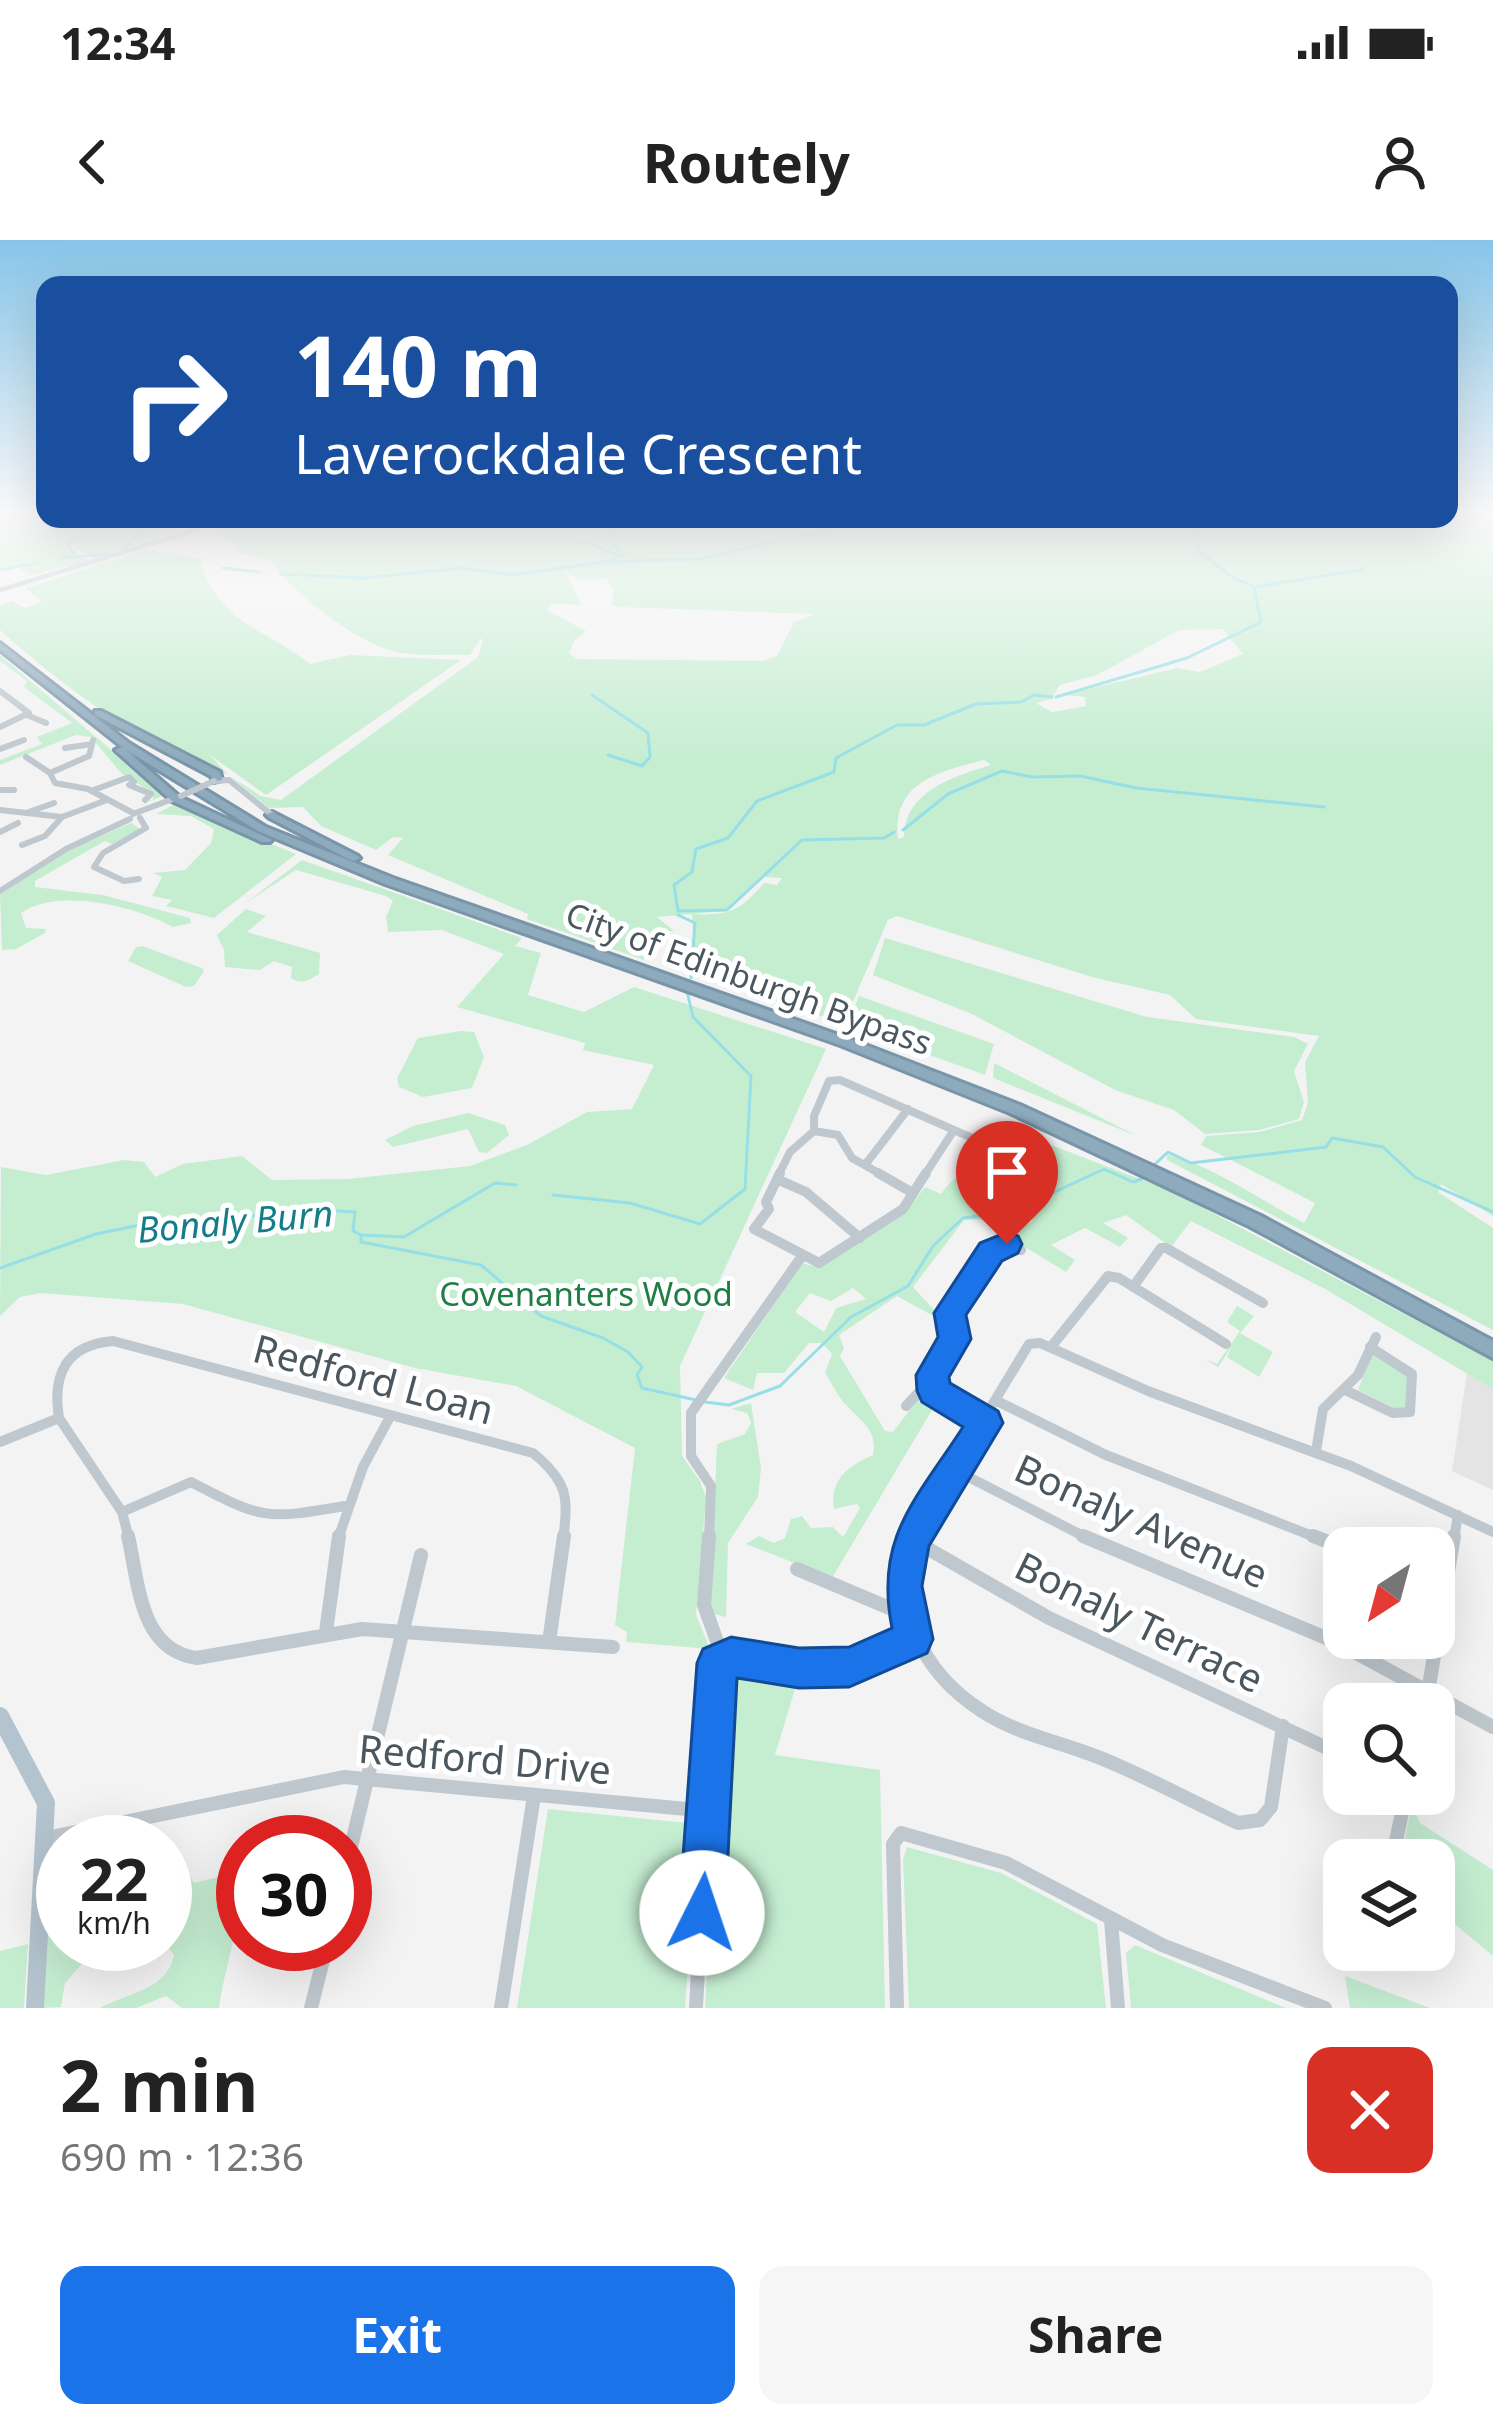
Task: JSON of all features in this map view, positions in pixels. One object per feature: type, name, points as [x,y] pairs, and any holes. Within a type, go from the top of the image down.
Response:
[{"type":"highway","name":"City of Edinburgh Bypass","points":[[0,642],[69,699],[229,811],[314,853],[898,1061],[1139,1160]]},
{"type":"highway","name":"City of Edinburgh Bypass","points":[[69,699],[240,810],[407,881],[863,1041],[1167,1173],[1493,1340]]},
{"type":"highway","points":[[69,699],[219,779]]},
{"type":"highway","points":[[69,699],[178,797],[265,840],[389,881]]},
{"type":"highway","points":[[272,815],[407,881]]},
{"type":"highway","name":"City of Edinburgh Bypass","points":[[1167,1173],[1493,1350]]},
{"type":"main road","points":[[0,1716],[40,1784],[43,1815]]},
{"type":"main road","points":[[35,2008],[37,1971]]},
{"type":"street","points":[[1,690],[28,710],[27,715]]},
{"type":"street","points":[[0,727],[27,715],[46,721]]},
{"type":"street","points":[[0,749],[19,741]]},
{"type":"street","points":[[50,773],[95,747],[65,748]]},
{"type":"street","points":[[16,766],[28,759],[58,784],[91,791],[136,816],[146,828],[106,850],[94,867],[122,883],[139,879]]},
{"type":"street","points":[[116,768],[119,777]]},
{"type":"street","points":[[91,791],[119,777],[131,778],[134,782],[129,785],[152,794],[145,800]]},
{"type":"street","points":[[0,891],[66,849],[219,779],[272,815]]},
{"type":"street","points":[[0,790],[14,790]]},
{"type":"street","points":[[22,846],[60,821],[106,800]]},
{"type":"street","points":[[26,813],[50,805]]},
{"type":"street","points":[[0,810],[71,826]]},
{"type":"street","points":[[1,834],[18,823]]},
{"type":"street","points":[[955,1130],[896,1214],[819,1263],[754,1229],[769,1209],[766,1202],[790,1152],[814,1131],[814,1116],[827,1084],[834,1079],[908,1109],[1010,1154]]},
{"type":"street","points":[[865,1165],[908,1109]]},
{"type":"street","points":[[814,1131],[838,1135],[847,1152],[914,1193]]},
{"type":"street","points":[[779,1180],[806,1192],[860,1238]]},
{"type":"street","points":[[934,1391],[933,1375],[955,1339],[950,1313],[967,1285],[1000,1246],[1021,1250]]},
{"type":"street","points":[[1133,1287],[1161,1248],[1166,1248],[1263,1303]]},
{"type":"street","points":[[723,1658],[705,1617],[712,1496],[690,1450],[693,1408],[802,1256]]},
{"type":"street","points":[[1051,1347],[1103,1277],[1119,1278],[1226,1344]]},
{"type":"street","name":"Redford Loan","points":[[59,1418],[53,1392],[58,1370],[80,1349],[104,1340],[522,1449],[558,1474],[568,1505],[550,1642]]},
{"type":"street","points":[[1316,1451],[1323,1409],[1358,1375],[1373,1342],[1414,1377],[1410,1412],[1394,1413],[1345,1390]]},
{"type":"street","points":[[1282,1726],[1271,1807],[1260,1820],[1238,1823],[1105,1760],[984,1713],[940,1678],[914,1639],[906,1615],[904,1562],[911,1540],[1030,1344],[1051,1347],[1148,1391],[1316,1451],[1493,1532]]},
{"type":"street","points":[[906,1406],[919,1392],[934,1391],[986,1423]]},
{"type":"street","points":[[998,1401],[1121,1462],[1323,1540]]},
{"type":"street","points":[[326,1632],[329,1566],[344,1506],[391,1414]]},
{"type":"street","points":[[0,1442],[59,1418],[122,1512],[152,1634],[163,1648],[196,1658],[326,1632],[403,1631],[613,1647]]},
{"type":"street","name":"Bonaly Avenue","points":[[957,1471],[1077,1535],[1241,1599],[1400,1683]]},
{"type":"street","points":[[122,1512],[191,1482],[252,1514],[286,1516],[344,1506]]},
{"type":"street","points":[[1455,1527],[1458,1515]]},
{"type":"street","name":"Bonaly Terrace","points":[[911,1540],[1070,1628],[1323,1746]]},
{"type":"street","points":[[360,1815],[422,1555]]},
{"type":"street","points":[[804,1574],[906,1615]]},
{"type":"street","points":[[723,1658],[826,1670],[870,1660],[914,1639]]},
{"type":"street","points":[[696,2008],[714,1672],[723,1658]]},
{"type":"street","name":"Bonaly Avenue","points":[[1455,1709],[1493,1726]]},
{"type":"street","name":"Redford Drive","points":[[155,1815],[321,1780],[369,1779],[708,1810]]},
{"type":"street","points":[[501,2008],[534,1796]]},
{"type":"street","points":[[897,2008],[896,1836],[928,1837],[1006,1863],[1196,1960],[1325,2008]]},
{"type":"street","points":[[1111,1920],[1118,2008]]},
{"type":"street","points":[[311,2008],[320,1971]]},
{"type":"shaded area","points":[[1467,1373],[1493,1389],[1493,1490],[1452,1471]]},
{"type":"green space","points":[[36,597],[218,597],[246,624],[310,664],[350,655],[461,660],[266,795],[210,755],[227,774],[169,752],[138,734],[77,693],[0,630],[0,605],[12,601],[25,608],[42,602]]},
{"type":"green space","points":[[577,597],[581,605],[551,604],[547,610],[586,631],[569,653],[577,659],[763,661],[777,656],[794,622],[814,614],[619,607],[611,604],[613,597],[1493,597],[1493,1216],[1441,1184],[1438,1192],[1493,1228],[1493,1330],[1167,1160],[1167,1154],[1202,1167],[1304,1223],[1315,1203],[1201,1145],[1206,1136],[1260,1132],[1302,1120],[1308,1103],[1305,1062],[1319,1036],[1196,1019],[1170,995],[1092,977],[897,916],[888,920],[846,1018],[833,1020],[674,967],[693,938],[692,914],[715,914],[733,910],[764,883],[777,885],[782,878],[764,877],[726,911],[657,917],[674,931],[641,938],[644,960],[527,919],[528,914],[388,855],[403,838],[393,837],[376,850],[321,826],[303,807],[269,808],[230,776],[261,796],[281,800],[478,657],[483,640],[471,634],[480,639],[470,655],[406,654],[371,642],[306,598]],"holes":[[[1223,629],[1243,654],[1200,672],[1177,668],[1063,695],[1085,697],[1086,706],[1052,712],[1036,703],[1051,699],[1060,685],[1097,675],[1179,630]],[[984,760],[991,765],[947,781],[922,797],[906,821],[904,837],[898,839],[902,804],[910,792],[935,775]]]},
{"type":"green space","points":[[0,655],[164,795],[135,808],[153,799],[153,793],[122,774],[91,737],[76,735],[0,765],[0,760],[42,744],[37,737],[72,723],[24,687],[27,681],[0,661]]},
{"type":"green space","points":[[175,804],[296,854],[214,918],[166,906],[172,900],[152,896],[162,877],[153,873],[185,870],[211,843],[214,829],[191,816],[156,814]]},
{"type":"green space","points":[[131,823],[140,829],[112,844],[105,841],[35,881],[35,887],[103,895],[190,918],[191,923],[173,927],[118,906],[55,901],[21,913],[26,928],[46,929],[45,933],[16,949],[2,950],[0,895],[61,854]]},
{"type":"green space","name":"Covenanters Wood","points":[[302,860],[522,938],[515,946],[541,953],[528,995],[584,1012],[634,987],[826,1049],[680,1366],[682,1456],[706,1498],[696,1615],[710,1649],[626,1642],[627,1632],[615,1625],[635,1448],[516,1386],[415,1368],[183,1304],[41,1293],[20,1297],[0,1316],[1,1167],[46,1175],[124,1160],[144,1162],[155,1177],[183,1164],[242,1156],[272,1180],[348,1179],[470,1166],[527,1145],[587,1112],[632,1109],[654,1065],[583,1050],[585,1043],[457,1007],[504,954],[442,930],[388,932],[386,917],[393,901],[386,896],[296,870],[244,904]]},
{"type":"green space","points":[[246,909],[266,916],[247,932],[320,953],[319,974],[299,981],[291,978],[292,967],[274,961],[260,970],[225,967],[217,935]]},
{"type":"green space","points":[[885,938],[1147,1017],[1294,1037],[1308,1044],[1294,1071],[1304,1102],[1299,1119],[1259,1130],[1205,1134],[1174,1110],[1115,1090],[972,1014],[873,975]]},
{"type":"green space","points":[[136,947],[204,971],[194,986],[186,987],[128,961]]},
{"type":"green space","points":[[859,996],[994,1044],[985,1075],[858,1029],[850,1019]]},
{"type":"green space","points":[[474,1032],[484,1057],[472,1088],[423,1097],[399,1087],[397,1078],[418,1038]]},
{"type":"green space","points":[[994,1063],[1137,1136],[993,1078]]},
{"type":"green space","points":[[468,1113],[505,1125],[509,1135],[487,1153],[479,1152],[468,1129],[393,1147],[385,1140],[413,1126]]},
{"type":"green space","points":[[1038,1140],[1171,1191],[1493,1361],[1493,1389],[1325,1289],[1191,1221],[1171,1247],[1126,1215],[1103,1223],[1128,1238],[1120,1247],[1085,1228],[1051,1245],[1075,1260],[1066,1272],[1020,1244],[1017,1229],[1033,1221],[1019,1208],[1004,1210],[996,1219],[964,1220],[913,1287],[946,1323],[897,1296],[839,1335],[844,1348],[840,1356],[885,1431],[893,1432],[921,1395],[934,1395],[938,1400],[832,1578],[746,1544],[759,1536],[774,1543],[785,1538],[791,1519],[802,1516],[811,1528],[833,1527],[843,1537],[860,1508],[857,1504],[834,1509],[835,1489],[849,1469],[873,1455],[871,1433],[825,1373],[832,1354],[822,1343],[809,1343],[784,1373],[757,1373],[753,1390],[724,1378],[802,1263],[817,1267],[909,1208],[925,1187],[941,1194],[964,1174],[995,1179],[1015,1151],[1027,1156]],"holes":[[[853,1288],[866,1299],[836,1308],[824,1332],[795,1312],[810,1293],[831,1301]]]},
{"type":"green space","points":[[1237,1306],[1254,1316],[1240,1333],[1273,1352],[1259,1377],[1227,1357],[1232,1346],[1218,1367],[1205,1359],[1217,1364],[1240,1331],[1227,1322]]},
{"type":"green space","points":[[1372,1353],[1407,1372],[1408,1409],[1403,1412],[1358,1390]]},
{"type":"green space","points":[[751,1403],[761,1468],[758,1497],[728,1543],[726,1617],[710,1613],[717,1444],[745,1434],[751,1423],[747,1413],[731,1409]]},
{"type":"green space","points":[[725,1665],[799,1676],[775,1755],[880,1770],[885,2008],[705,2008],[723,1673]]},
{"type":"green space","points":[[548,1809],[697,1824],[685,2008],[517,2008]]},
{"type":"green space","points":[[1410,1815],[1416,1815],[1420,1823],[1445,1839],[1405,1839]]},
{"type":"green space","points":[[1455,1846],[1493,1870],[1493,1956],[1455,1924]]},
{"type":"green space","points":[[907,1847],[1001,1873],[1097,1924],[1106,2008],[909,2008],[903,1860]]},
{"type":"green space","points":[[216,1878],[216,1971],[227,1971],[219,2008],[182,2008],[166,1996],[136,2008],[100,2008],[167,1971],[192,1971],[192,1879],[194,1883]]},
{"type":"green space","points":[[28,1944],[24,2008],[0,2008],[0,1951]]},
{"type":"green space","points":[[1135,1945],[1286,2008],[1131,2008],[1126,1953]]},
{"type":"green space","points":[[44,1971],[76,1971],[65,1983],[61,2007],[43,2008]]},
{"type":"green space","points":[[1345,1976],[1430,2008],[1350,2008]]},
{"type":"waterway","points":[[1056,697],[1187,658],[1261,622],[1256,597]]},
{"type":"waterway","points":[[592,695],[648,733],[650,757],[642,766],[608,755]]},
{"type":"waterway","points":[[894,832],[884,838],[802,840],[727,910],[678,911],[674,885],[692,872],[696,849],[728,838],[757,801],[834,772],[836,758],[897,725],[924,725],[976,704],[1021,702],[1034,695],[1052,697]]},
{"type":"waterway","points":[[903,830],[948,794],[1002,771],[1032,777],[1080,776],[1136,788],[1324,807]]},
{"type":"waterway","points":[[678,915],[695,923],[691,978]]},
{"type":"waterway","points":[[553,1195],[630,1203],[700,1224],[745,1189],[751,1076],[693,1017],[687,991]]},
{"type":"waterway","name":"Bonaly Burn","points":[[1154,1165],[1168,1152],[1191,1163],[1326,1147],[1332,1138],[1383,1147],[1415,1177],[1493,1212]]},
{"type":"waterway","name":"Bonaly Burn","points":[[705,1402],[729,1405],[780,1386],[851,1317],[908,1286],[933,1246],[963,1218],[1014,1211],[1104,1169],[1133,1182],[1144,1178]]},
{"type":"waterway","points":[[361,1235],[404,1237],[495,1183],[516,1185]]},
{"type":"waterway","name":"Bonaly Burn","points":[[0,1268],[96,1234],[140,1225],[322,1210],[355,1212],[353,1231],[361,1235]]},
{"type":"waterway","name":"Bonaly Burn","points":[[361,1235],[361,1242],[481,1265],[541,1316],[628,1352],[642,1367],[637,1375],[642,1388],[696,1400]]},
{"type":"route","points":[[702,1913],[717,1663],[731,1657],[826,1670],[870,1660],[914,1639],[903,1586],[911,1540],[986,1423],[934,1391],[933,1375],[955,1339],[950,1313],[975,1271],[991,1252],[1007,1244]]}]
